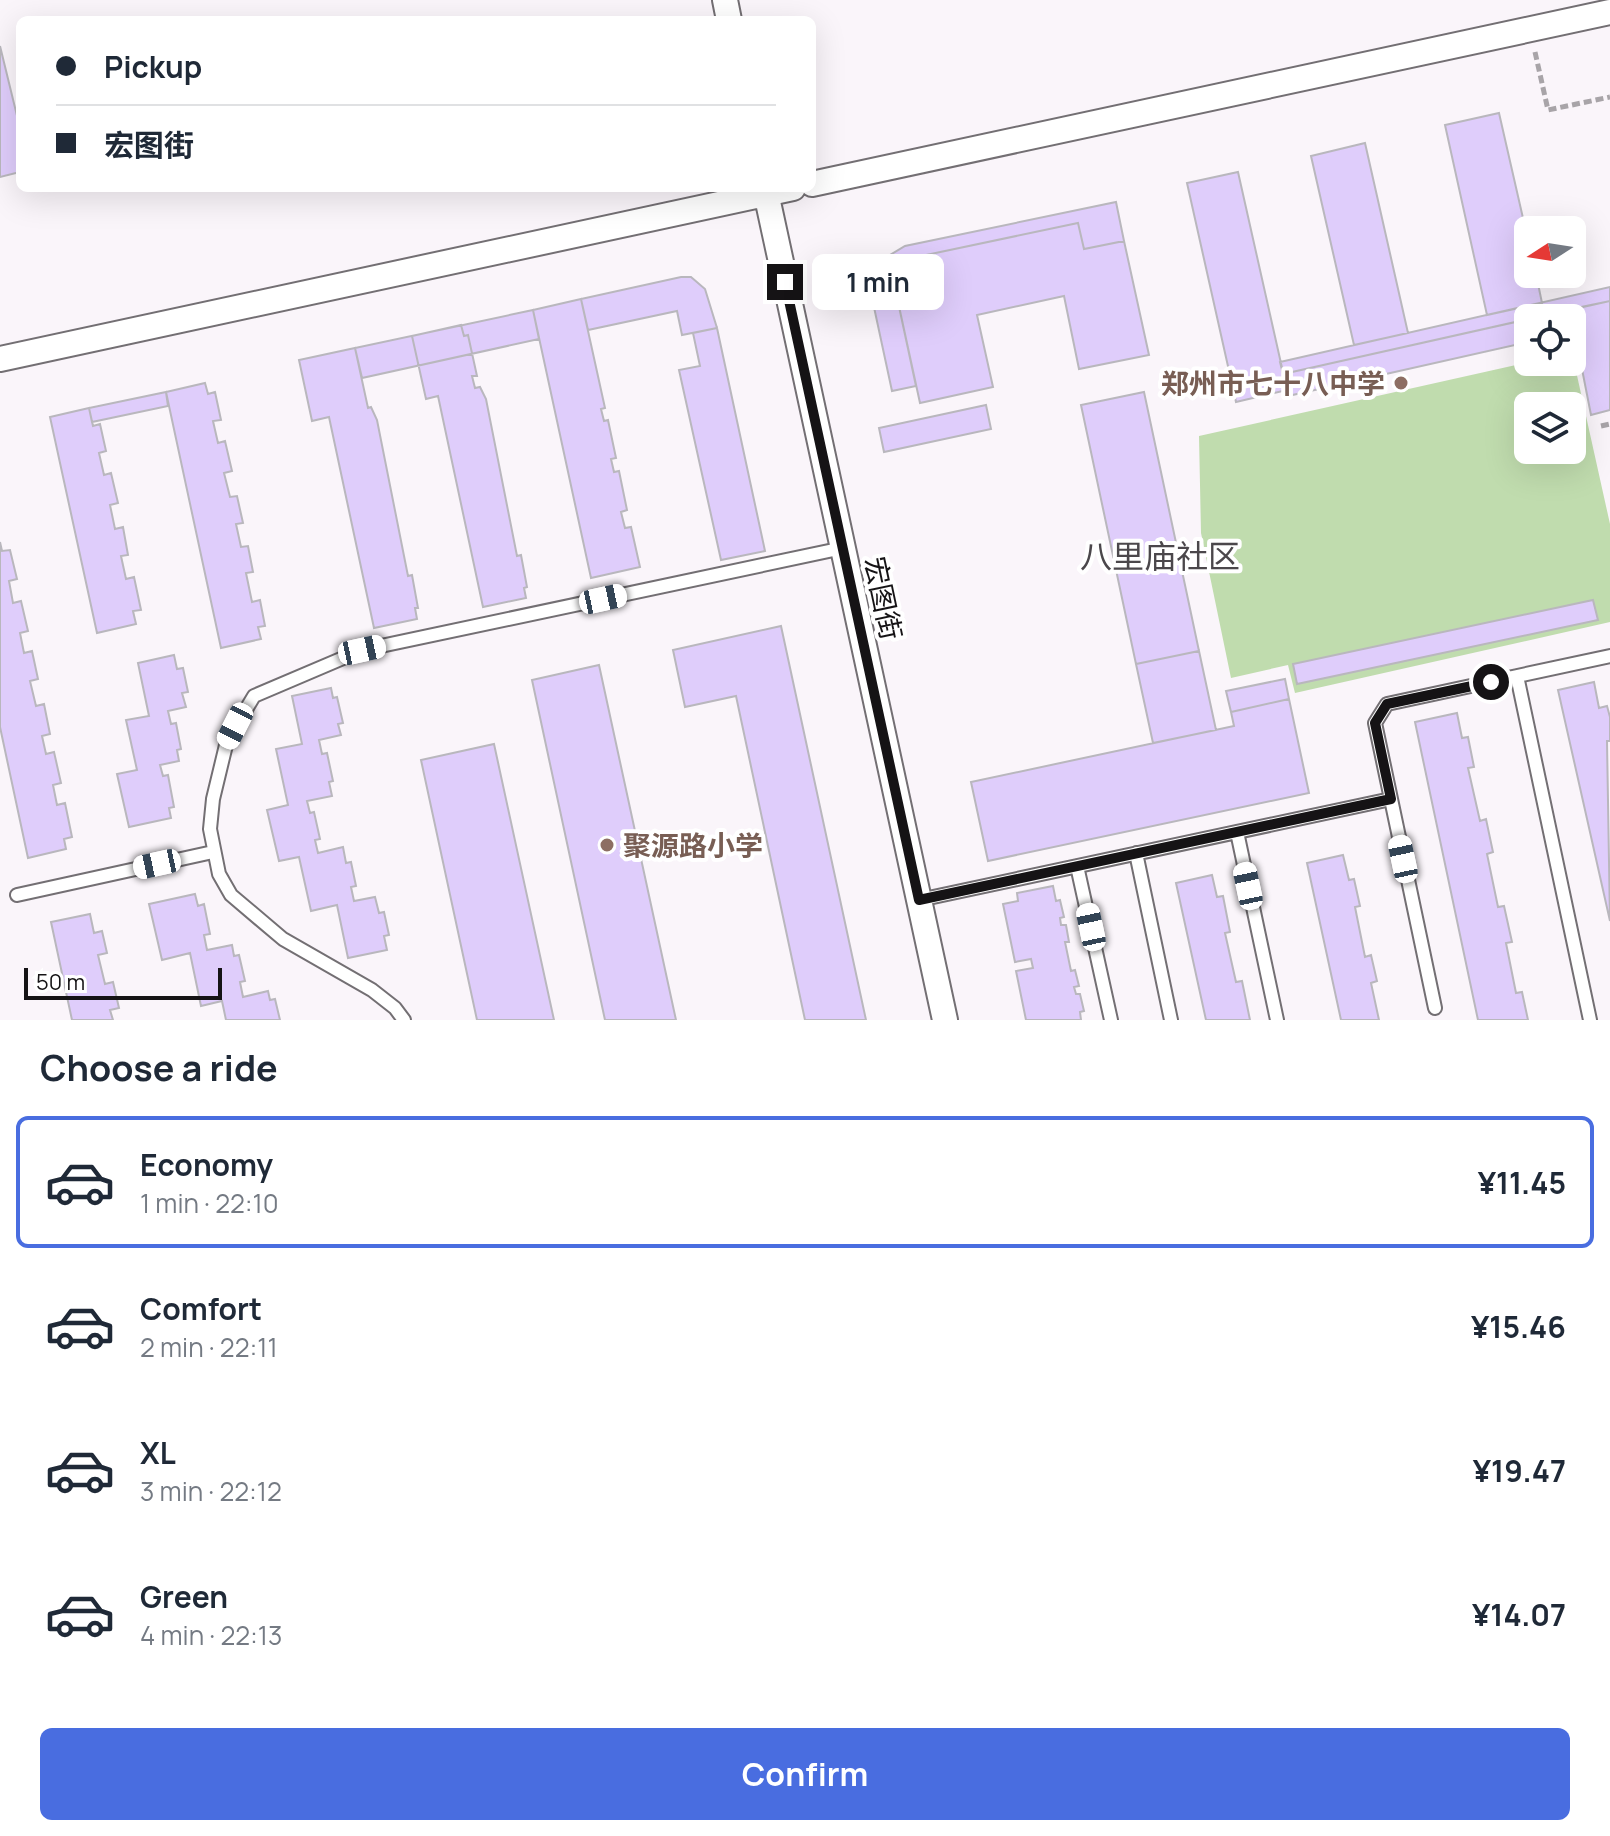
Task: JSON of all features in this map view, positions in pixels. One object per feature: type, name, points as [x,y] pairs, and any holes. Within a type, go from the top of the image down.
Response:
[{"type":"street","points":[[816,183],[1610,12]]},
{"type":"street","points":[[0,359],[761,192]]},
{"type":"street","name":"宏图街","points":[[766,192],[945,1020]]},
{"type":"lane","points":[[404,1020],[372,990],[283,939],[231,895],[219,874],[210,829],[213,799],[227,741],[254,696],[362,650],[843,548]]},
{"type":"lane","points":[[1435,1008],[1375,723],[1387,704],[1610,656]]},
{"type":"lane","points":[[1517,676],[1590,1020]]},
{"type":"lane","points":[[919,900],[1391,799]]},
{"type":"lane","points":[[1237,832],[1277,1020]]},
{"type":"lane","points":[[17,895],[213,852]]},
{"type":"lane","points":[[1136,853],[1171,1020]]},
{"type":"lane","points":[[1077,866],[1111,1020]]},
{"type":"path","points":[[1529,29],[1548,110],[1610,97]]},
{"type":"path","points":[[1601,426],[1610,424]]},
{"type":"green space","points":[[1514,365],[1514,376],[1577,376],[1581,392],[1514,392],[1514,464],[1586,464],[1586,416],[1610,524],[1610,622],[1295,693],[1288,665],[1231,678],[1201,533],[1199,436]]},
{"type":"building","points":[[0,46],[16,112],[16,173],[0,177]]},
{"type":"building","points":[[1499,113],[1523,216],[1514,216],[1514,288],[1539,288],[1542,303],[1514,304],[1514,309],[1487,315],[1445,125]]},
{"type":"building","points":[[1365,143],[1408,333],[1354,345],[1311,156]]},
{"type":"building","points":[[1238,172],[1287,390],[1236,402],[1187,183]]},
{"type":"building","points":[[1116,202],[1124,241],[1084,249],[1078,223],[926,255],[932,280],[895,288],[916,386],[892,391],[869,284],[885,258],[905,246]]},
{"type":"building","points":[[1078,223],[1084,249],[1124,241],[1149,355],[1079,369],[1064,296],[977,315],[993,387],[920,403],[895,288],[932,280],[926,255]]},
{"type":"building","points":[[691,277],[705,289],[717,328],[682,335],[677,311],[588,330],[581,299]]},
{"type":"building","points":[[1610,287],[1610,301],[1586,306],[1535,304]]},
{"type":"building","points":[[581,299],[605,408],[601,409],[604,421],[608,420],[616,458],[611,459],[614,472],[619,471],[627,510],[621,512],[625,528],[631,527],[640,567],[591,578],[533,310]]},
{"type":"building","points":[[1610,301],[1610,410],[1591,415],[1583,376],[1586,376],[1586,306]]},
{"type":"building","points":[[1514,309],[1514,322],[1283,374],[1280,362]]},
{"type":"building","points":[[533,310],[539,339],[362,378],[355,348]]},
{"type":"building","points":[[1514,322],[1514,345],[1288,396],[1283,374]]},
{"type":"building","points":[[461,325],[464,336],[468,335],[477,376],[472,376],[475,388],[480,387],[486,399],[517,556],[521,555],[527,587],[524,588],[526,598],[483,607],[438,396],[426,399],[412,336]]},
{"type":"building","points":[[717,328],[765,551],[721,560],[679,370],[700,366],[693,333]]},
{"type":"building","points":[[355,348],[368,408],[371,407],[377,420],[408,576],[412,575],[418,608],[415,608],[417,619],[374,628],[329,417],[312,421],[299,360]]},
{"type":"building","points":[[205,383],[208,394],[215,392],[221,420],[213,421],[218,443],[225,441],[232,471],[224,473],[230,497],[237,496],[243,523],[236,524],[241,547],[248,546],[253,572],[246,573],[252,602],[260,600],[265,626],[258,627],[261,639],[221,648],[166,392]]},
{"type":"building","points":[[166,392],[168,406],[92,422],[89,408]]},
{"type":"building","points":[[1144,392],[1199,651],[1136,664],[1081,405]]},
{"type":"building","points":[[986,405],[991,429],[884,452],[879,428]]},
{"type":"building","points":[[89,408],[93,426],[100,424],[106,451],[99,453],[104,475],[111,473],[118,503],[110,505],[115,529],[123,527],[128,555],[121,556],[126,579],[134,577],[141,610],[133,611],[136,624],[97,633],[50,417]]},
{"type":"building","points":[[0,542],[2,551],[10,550],[17,579],[9,581],[13,603],[21,601],[28,631],[20,633],[24,653],[32,651],[38,679],[30,681],[36,706],[44,704],[50,734],[42,736],[46,754],[54,752],[61,783],[53,785],[57,805],[65,803],[72,837],[64,839],[66,849],[28,858],[0,727]]},
{"type":"building","points":[[1593,600],[1598,620],[1297,684],[1293,664]]},
{"type":"building","points":[[781,626],[866,1020],[805,1020],[736,696],[685,707],[673,650]]},
{"type":"building","points":[[1199,651],[1216,730],[1153,743],[1136,664]]},
{"type":"building","points":[[174,655],[177,669],[183,668],[188,692],[182,693],[186,707],[168,711],[171,724],[176,723],[181,749],[177,750],[179,761],[160,765],[163,776],[168,775],[174,807],[169,808],[171,818],[129,827],[117,774],[137,770],[126,720],[149,716],[138,663]]},
{"type":"building","points":[[599,665],[676,1020],[605,1020],[532,680]]},
{"type":"building","points":[[1285,679],[1289,699],[1231,712],[1226,691]]},
{"type":"building","points":[[1594,682],[1599,708],[1607,706],[1610,717],[1610,741],[1607,741],[1610,921],[1558,690]]},
{"type":"building","points":[[331,688],[333,698],[337,697],[343,723],[338,724],[341,735],[319,740],[322,754],[327,753],[333,781],[329,782],[332,796],[307,801],[310,813],[314,812],[320,839],[315,840],[318,853],[343,847],[346,863],[351,862],[356,886],[351,887],[354,901],[375,897],[379,913],[384,912],[389,935],[384,936],[387,950],[348,958],[337,905],[311,911],[299,857],[279,861],[267,810],[288,805],[276,749],[302,744],[292,696]]},
{"type":"building","points":[[1289,699],[1309,793],[988,861],[971,782],[1234,726],[1231,712]]},
{"type":"building","points":[[1457,713],[1462,738],[1468,737],[1474,767],[1468,768],[1480,821],[1486,819],[1493,852],[1487,854],[1498,907],[1504,906],[1512,942],[1506,943],[1516,993],[1522,992],[1528,1020],[1478,1020],[1415,722]]},
{"type":"building","points":[[494,744],[554,1020],[477,1020],[421,760]]},
{"type":"building","points":[[1343,855],[1349,880],[1354,879],[1360,906],[1355,907],[1365,957],[1371,955],[1377,981],[1371,983],[1379,1020],[1341,1020],[1307,863]]},
{"type":"building","points":[[1212,875],[1217,897],[1223,896],[1230,932],[1225,933],[1236,982],[1242,981],[1250,1020],[1206,1020],[1176,883]]},
{"type":"building","points":[[1053,886],[1064,917],[1060,918],[1061,925],[1066,925],[1069,942],[1065,942],[1071,971],[1075,970],[1079,986],[1074,987],[1076,994],[1080,994],[1084,1011],[1080,1012],[1081,1020],[1026,1020],[1016,971],[1033,968],[1031,959],[1015,962],[1003,904],[1018,901],[1017,893]]},
{"type":"building","points":[[195,894],[198,906],[204,904],[210,934],[204,935],[207,950],[232,945],[234,956],[239,955],[245,981],[240,982],[243,997],[268,991],[270,1000],[275,999],[280,1020],[226,1020],[222,1001],[201,1006],[190,953],[162,960],[149,904]]},
{"type":"building","points":[[90,914],[94,933],[102,931],[107,953],[98,955],[105,984],[113,982],[119,1008],[110,1010],[113,1020],[72,1020],[51,922]]},
{"type":"place","name":"郑州市七十八中学","points":[[1401,383]]},
{"type":"place","name":"聚源路小学","points":[[607,845]]},
{"type":"district","name":"八里庙社区","points":[[1160,556]]},
{"type":"route","points":[[785,282],[919,900],[1391,799],[1375,723],[1387,704],[1491,682]]}]
